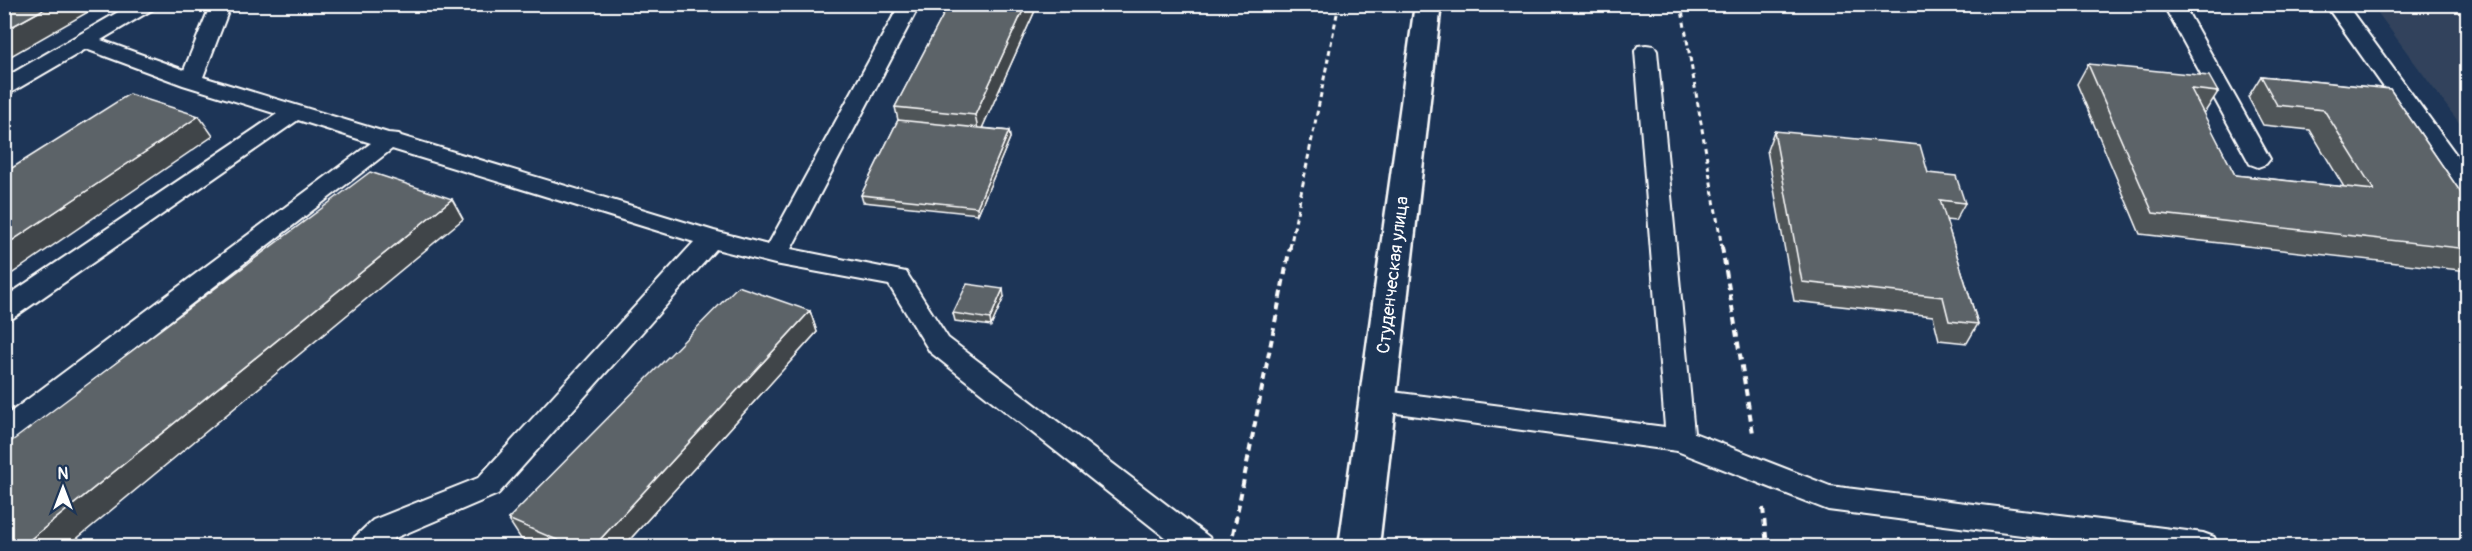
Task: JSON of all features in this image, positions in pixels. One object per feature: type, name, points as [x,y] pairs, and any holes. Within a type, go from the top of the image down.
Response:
[{"type":"street","name":"Студенческая улица","points":[[1359,546],[1428,4]]},
{"type":"lane","points":[[4,87],[148,4]]},
{"type":"lane","points":[[191,80],[222,4]]},
{"type":"lane","points":[[775,255],[910,4]]},
{"type":"lane","points":[[2173,4],[2258,159]]},
{"type":"lane","points":[[2335,4],[2468,189]]},
{"type":"lane","points":[[85,41],[191,80],[391,139],[711,239],[775,255],[897,278],[939,345],[1198,546]]},
{"type":"lane","points":[[1646,51],[1680,440]]},
{"type":"lane","points":[[4,311],[296,111]]},
{"type":"lane","points":[[4,433],[391,139]]},
{"type":"lane","points":[[366,546],[384,529],[488,486],[711,239]]},
{"type":"lane","points":[[1377,401],[1680,440],[1828,498],[2203,546]]},
{"type":"path","points":[[1233,535],[1339,4]]},
{"type":"path","points":[[1681,4],[1759,471]]},
{"type":"shaded area","points":[[2372,5],[2467,5],[2467,133],[2451,112]]},
{"type":"building","points":[[4,4],[53,4],[4,31]]},
{"type":"building","points":[[949,4],[1026,4],[975,115],[895,107]]},
{"type":"building","points":[[2088,64],[2209,76],[2218,92],[2191,89],[2235,175],[2374,190],[2324,110],[2277,105],[2261,76],[2390,89],[2468,203],[2468,249],[2153,213]]},
{"type":"building","points":[[129,94],[199,116],[4,246],[4,173]]},
{"type":"building","points":[[898,120],[1009,131],[977,207],[861,195]]},
{"type":"building","points":[[1774,131],[1920,145],[1928,173],[1956,176],[1965,203],[1940,200],[1978,324],[1949,321],[1943,297],[1802,282]]},
{"type":"building","points":[[370,172],[452,199],[22,546],[4,546],[4,447]]},
{"type":"building","points":[[967,284],[1003,289],[990,319],[953,313]]},
{"type":"building","points":[[738,286],[810,311],[594,546],[571,546],[508,519]]}]
